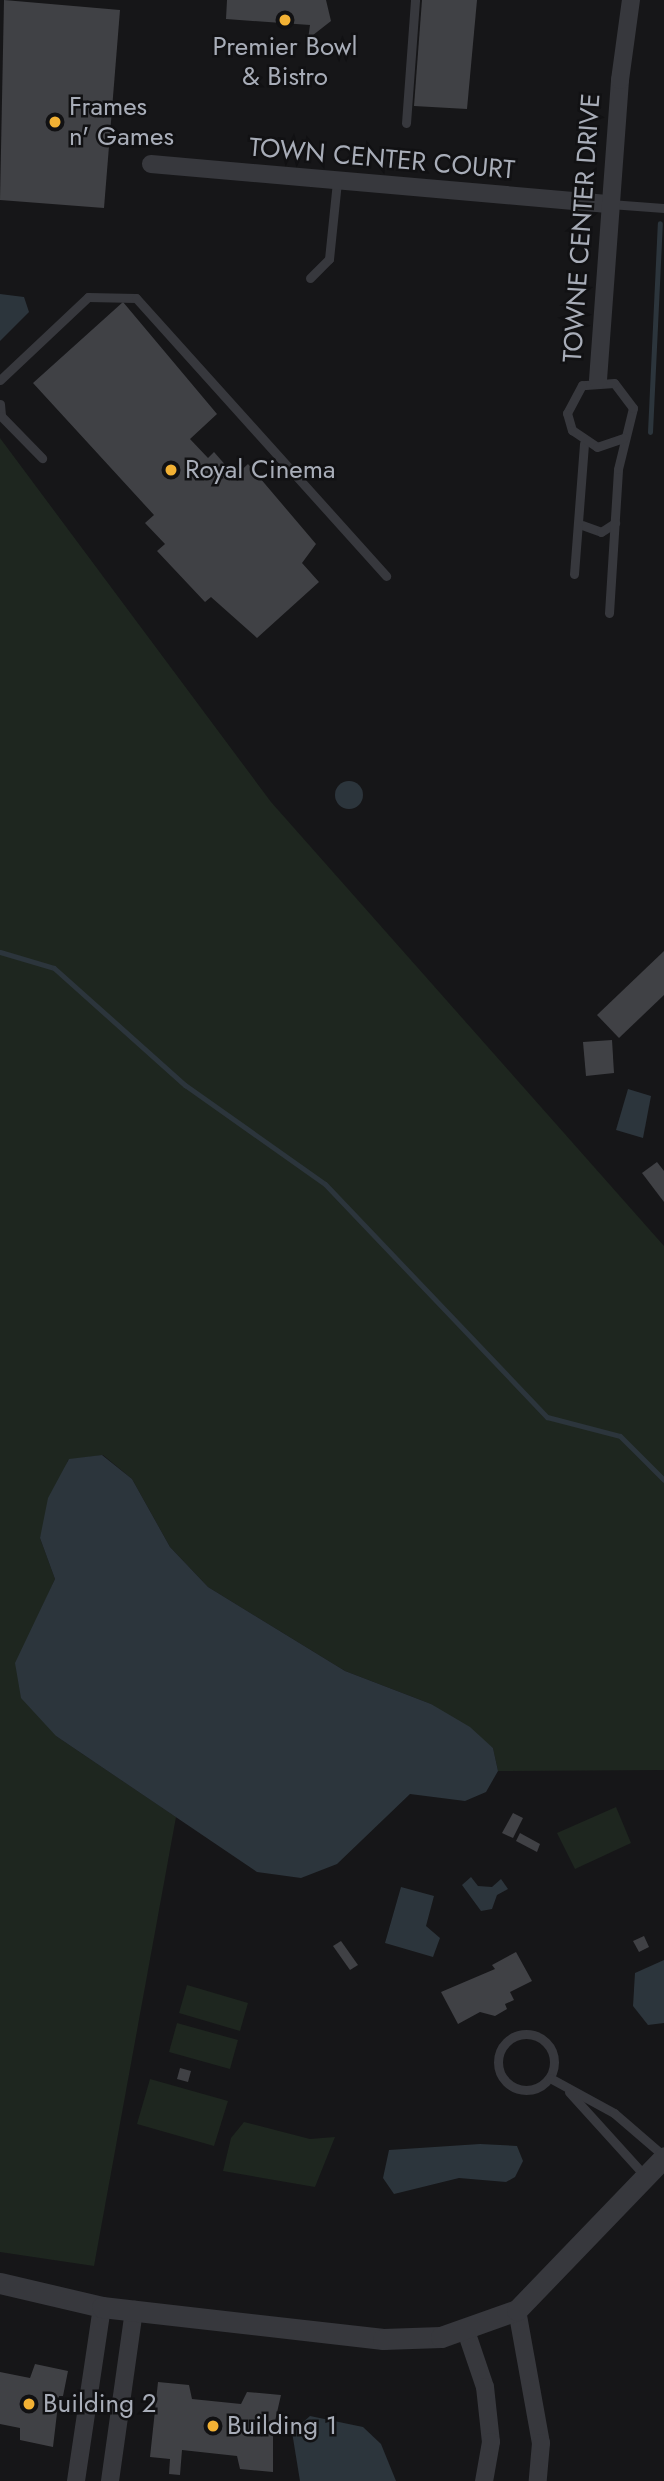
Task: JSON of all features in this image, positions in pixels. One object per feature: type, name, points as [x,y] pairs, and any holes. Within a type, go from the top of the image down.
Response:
[{"type":"street","name":"TOWNE CENTER DRIVE","points":[[620,80],[621,0]]},
{"type":"street","name":"TOWNE CENTER DRIVE","points":[[598,380],[620,80],[631,0]]},
{"type":"street","name":"TOWN CENTER COURT","points":[[151,164],[610,204]]},
{"type":"street","points":[[0,2284],[102,2307],[383,2339],[466,2331],[517,2310],[664,2156]]},
{"type":"street","points":[[76,2481],[102,2307]]},
{"type":"street","points":[[110,2481],[134,2310]]},
{"type":"street","points":[[517,2310],[541,2443],[538,2481]]},
{"type":"street","points":[[466,2331],[485,2387],[491,2442],[484,2481]]},
{"type":"lane","points":[[406,123],[415,0]]},
{"type":"lane","points":[[310,278],[330,259],[337,182]]},
{"type":"lane","points":[[610,204],[664,208]]},
{"type":"lane","points":[[0,380],[88,297],[136,298],[386,576]]},
{"type":"lane","points":[[609,613],[623,438],[633,408],[620,388],[598,380],[576,391],[567,413],[572,430],[584,443],[611,445],[623,438]]},
{"type":"lane","points":[[0,404],[1,416],[42,458]]},
{"type":"lane","points":[[574,574],[582,525],[584,443]]},
{"type":"lane","points":[[582,525],[601,531],[615,523]]},
{"type":"lane","points":[[520,2034],[533,2034],[553,2052],[550,2078],[540,2087],[514,2087],[498,2066],[500,2052],[520,2034]]},
{"type":"lane","points":[[550,2078],[614,2113],[664,2156]]},
{"type":"lane","points":[[563,2085],[646,2177]]},
{"type":"shaded area","points":[[0,294],[24,297],[29,312],[0,341]]},
{"type":"shaded area","points":[[0,438],[271,802],[664,1246],[664,1770],[498,1771],[493,1748],[431,1704],[345,1671],[208,1587],[170,1547],[132,1479],[103,1455],[68,1460],[40,1538],[55,1579],[40,1612],[56,1736],[176,1817],[94,2266],[0,2252]]},
{"type":"shaded area","points":[[349,781],[359,785],[363,795],[359,805],[349,809],[339,805],[335,795],[339,785]]},
{"type":"shaded area","points":[[628,1089],[651,1096],[643,1138],[616,1130]]},
{"type":"shaded area","points":[[102,1455],[132,1479],[170,1547],[208,1587],[345,1671],[431,1704],[470,1727],[493,1748],[498,1771],[486,1792],[465,1801],[410,1794],[337,1864],[301,1878],[257,1872],[56,1736],[21,1698],[15,1663],[55,1579],[40,1538],[48,1498],[69,1459]]},
{"type":"shaded area","points":[[616,1807],[631,1843],[575,1869],[557,1833]]},
{"type":"shaded area","points":[[471,1877],[478,1886],[492,1887],[501,1879],[508,1889],[497,1895],[492,1909],[481,1911],[462,1885]]},
{"type":"shaded area","points":[[401,1887],[434,1896],[426,1926],[440,1938],[433,1957],[385,1943]]},
{"type":"shaded area","points":[[664,1960],[664,2023],[648,2025],[633,2006],[635,1973]]},
{"type":"shaded area","points":[[187,1985],[248,2003],[240,2031],[179,2013]]},
{"type":"shaded area","points":[[177,2023],[238,2040],[230,2069],[169,2052]]},
{"type":"shaded area","points":[[150,2079],[228,2101],[214,2146],[137,2124]]},
{"type":"shaded area","points":[[244,2122],[310,2139],[335,2137],[315,2187],[223,2171],[231,2138]]},
{"type":"shaded area","points":[[480,2144],[517,2146],[523,2161],[515,2177],[506,2182],[459,2178],[394,2194],[383,2178],[389,2150]]},
{"type":"shaded area","points":[[310,2416],[363,2427],[381,2444],[396,2481],[300,2481],[292,2432]]},
{"type":"building","name":"Frames n' Games","points":[[4,0],[120,10],[104,208],[0,200]]},
{"type":"building","name":"Premier Bowl & Bistro","points":[[227,0],[326,0],[331,21],[308,39],[310,25],[226,19]]},
{"type":"building","points":[[422,0],[477,0],[467,109],[414,106]]},
{"type":"building","name":"Royal Cinema","points":[[123,302],[217,414],[190,439],[208,458],[214,452],[235,476],[248,464],[316,544],[302,563],[319,582],[257,638],[211,597],[205,602],[157,551],[165,544],[145,523],[154,515],[33,383]]},
{"type":"building","points":[[664,951],[664,995],[619,1038],[597,1015]]},
{"type":"building","points":[[612,1040],[614,1073],[586,1076],[583,1042]]},
{"type":"building","points":[[657,1162],[664,1171],[664,1202],[642,1173]]},
{"type":"building","points":[[513,1813],[523,1818],[513,1838],[502,1833]]},
{"type":"building","points":[[520,1833],[540,1844],[537,1852],[516,1841]]},
{"type":"building","points":[[644,1936],[649,1947],[639,1952],[633,1941]]},
{"type":"building","points":[[341,1941],[358,1965],[350,1970],[333,1946]]},
{"type":"building","points":[[516,1952],[532,1981],[510,1992],[514,2000],[505,2004],[507,2009],[495,2016],[480,2012],[458,2024],[441,1992],[495,1969],[492,1965]]},
{"type":"building","points":[[180,2068],[191,2071],[188,2082],[177,2079]]},
{"type":"building","name":"Building 2","points":[[35,2364],[68,2371],[63,2396],[59,2396],[53,2447],[20,2440],[20,2428],[0,2424],[0,2372],[30,2378]]},
{"type":"building","name":"Building 1","points":[[158,2382],[189,2385],[192,2399],[241,2404],[247,2392],[281,2395],[273,2430],[273,2472],[240,2469],[237,2456],[182,2450],[180,2475],[169,2474],[170,2459],[150,2457]]},
{"type":"waterway","points":[[650,432],[660,223]]},
{"type":"waterway","points":[[0,952],[54,968],[185,1085],[325,1184],[547,1417],[620,1436],[664,1480]]},
{"type":"place","name":"Premier Bowl & Bistro","points":[[285,20]]},
{"type":"place","name":"Frames n' Games","points":[[55,122]]},
{"type":"place","name":"Royal Cinema","points":[[171,470]]},
{"type":"place","name":"Building 2","points":[[29,2404]]},
{"type":"place","name":"Building 1","points":[[213,2426]]}]
